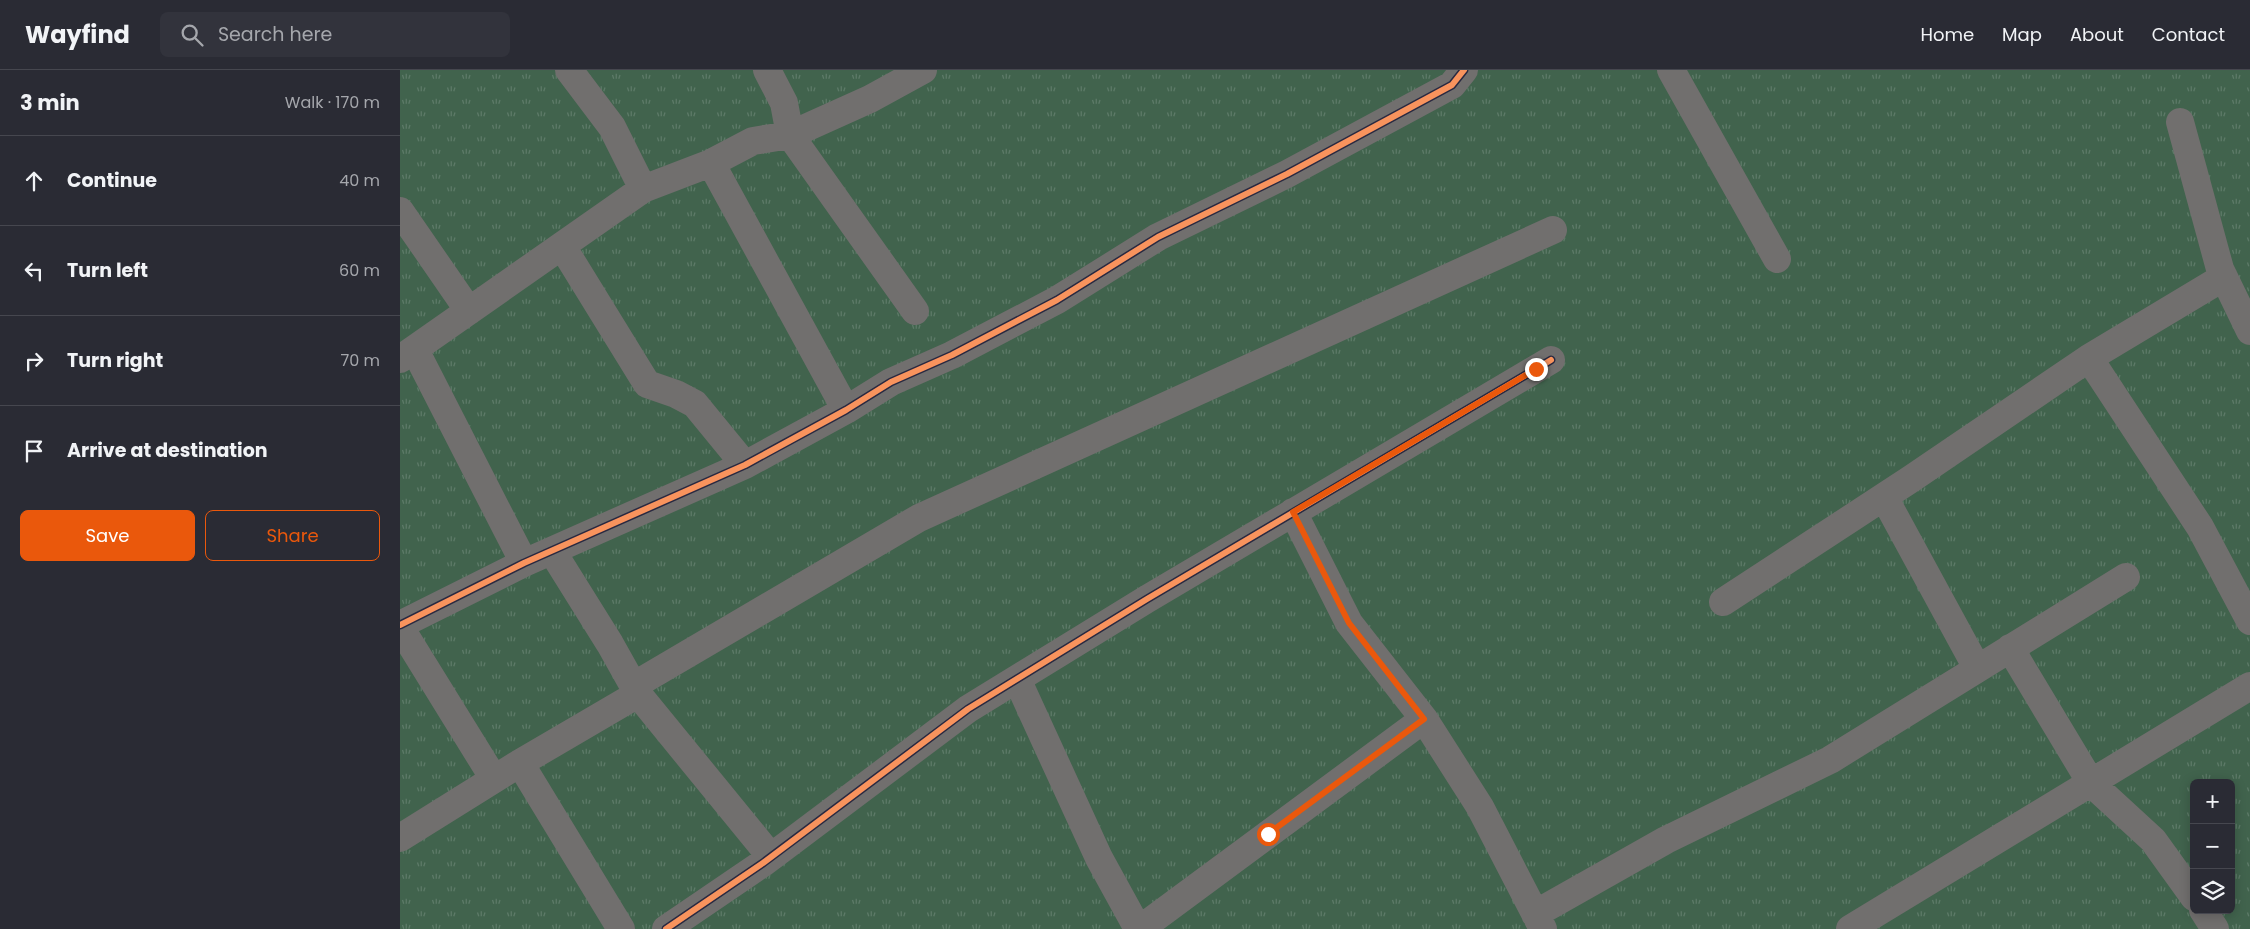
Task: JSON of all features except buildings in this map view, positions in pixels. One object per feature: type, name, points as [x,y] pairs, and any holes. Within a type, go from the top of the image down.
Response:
[{"type":"street","points":[[568,70],[612,127],[643,189]]},
{"type":"street","points":[[767,70],[784,103],[790,135],[915,312]]},
{"type":"street","points":[[524,563],[407,355],[643,189],[711,163],[753,141],[790,135],[870,99],[923,70]]},
{"type":"street","points":[[494,779],[400,626],[524,563],[745,465],[846,410],[891,382],[952,355],[1057,300],[1158,237],[1287,174],[1452,85],[1464,70]]},
{"type":"street","points":[[1672,70],[1776,259]]},
{"type":"street","points":[[2180,122],[2224,277],[2250,331]]},
{"type":"street","points":[[711,163],[846,410]]},
{"type":"street","points":[[400,211],[469,311]]},
{"type":"street","points":[[400,838],[636,690],[919,518],[1553,230]]},
{"type":"street","points":[[562,246],[647,384],[676,394],[695,404],[745,465]]},
{"type":"street","points":[[1724,602],[1884,497],[2089,358],[2224,277]]},
{"type":"street","points":[[2089,358],[2200,527],[2250,621]]},
{"type":"street","points":[[666,929],[771,857],[968,709],[1293,512],[1551,360]]},
{"type":"street","points":[[1884,497],[1977,668]]},
{"type":"street","points":[[1293,512],[1349,623],[1424,719],[1480,807],[1539,921],[1666,840],[1830,760],[2126,577]]},
{"type":"street","points":[[552,551],[610,644],[636,690],[771,857]]},
{"type":"street","points":[[2010,648],[2091,782],[2153,840],[2190,892]]},
{"type":"street","points":[[1017,679],[1100,858],[1139,929],[1424,719]]},
{"type":"street","points":[[1850,929],[2250,686]]},
{"type":"street","points":[[520,763],[621,929]]},
{"type":"green space","points":[[400,70],[2250,70],[2250,929],[400,929]]},
{"type":"cycle path","points":[[400,625],[524,563],[745,465],[846,410],[891,382],[952,355],[1057,300],[1158,237],[1287,174],[1452,85],[1464,70]]},
{"type":"cycle path","points":[[666,929],[763,863],[968,709],[1147,599],[1551,360]]},
{"type":"route","points":[[1268,834],[1411,726],[1424,719],[1349,623],[1293,512],[1536,369]]}]
